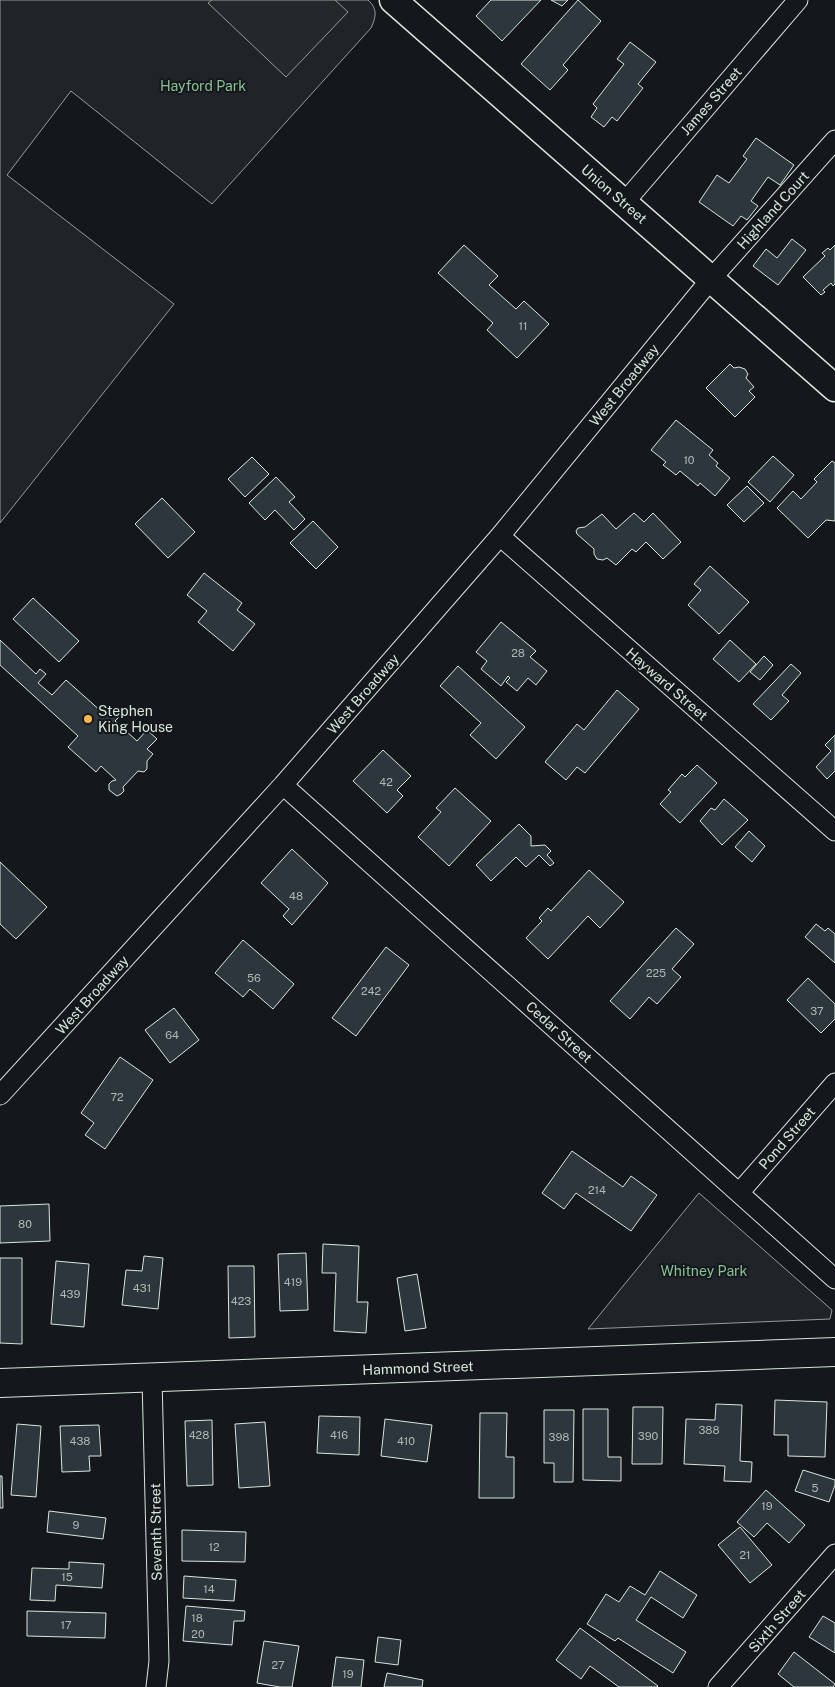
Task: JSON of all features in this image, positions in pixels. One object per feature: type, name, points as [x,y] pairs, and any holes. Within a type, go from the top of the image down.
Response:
[{"type":"main road","name":"Union Street","points":[[393,0],[835,388]]},
{"type":"main road","name":"Hammond Street","points":[[0,1383],[835,1352]]},
{"type":"street","name":"James Street","points":[[624,203],[798,0]]},
{"type":"street","name":"Highland Court","points":[[711,279],[835,140]]},
{"type":"street","name":"West Broadway","points":[[0,1096],[283,784],[500,536],[711,279]]},
{"type":"street","name":"Hayward Street","points":[[500,536],[835,831]]},
{"type":"street","name":"Cedar Street","points":[[283,784],[835,1279]]},
{"type":"street","name":"Pond Street","points":[[739,1193],[835,1083]]},
{"type":"street","name":"Seventh Street","points":[[152,1378],[159,1661],[156,1687]]},
{"type":"street","name":"Sixth Street","points":[[718,1687],[835,1554]]},
{"type":"green space","name":"Hayford Park","points":[[0,0],[368,0],[375,13],[371,28],[212,204],[71,91],[7,175],[174,304],[0,523]]},
{"type":"green space","name":"Whitney Park","points":[[699,1193],[832,1310],[830,1319],[588,1329]]},
{"type":"shaded area","points":[[212,0],[335,0],[348,12],[286,77],[208,3]]},
{"type":"building","points":[[491,0],[541,0],[502,41],[476,16]]},
{"type":"building","points":[[551,0],[568,0],[562,6]]},
{"type":"building","points":[[578,0],[601,21],[563,65],[568,70],[550,90],[521,64]]},
{"type":"building","points":[[630,42],[656,62],[638,84],[643,88],[617,121],[612,117],[604,127],[591,117],[597,108],[593,104],[624,64],[617,59]]},
{"type":"building","points":[[756,138],[794,165],[780,185],[768,177],[751,201],[758,206],[747,220],[741,216],[733,226],[699,202],[717,175],[729,183],[747,159],[743,156]]},
{"type":"building","points":[[792,239],[806,250],[778,285],[753,266],[766,249],[777,258]]},
{"type":"building","points":[[464,245],[498,276],[489,285],[516,309],[524,301],[549,324],[517,358],[487,330],[493,323],[438,273]]},
{"type":"building","points":[[835,245],[835,284],[833,286],[831,283],[823,290],[825,292],[821,295],[803,277],[825,256],[822,253],[828,248],[830,250]]},
{"type":"building","points":[[730,364],[734,368],[745,369],[748,374],[746,378],[754,387],[749,391],[755,397],[735,417],[706,388]]},
{"type":"building","points":[[676,420],[713,450],[709,455],[718,463],[716,466],[730,478],[715,496],[700,483],[698,486],[680,471],[676,475],[663,465],[666,462],[651,450]]},
{"type":"building","points":[[773,456],[794,475],[770,502],[748,482]]},
{"type":"building","points":[[252,457],[269,474],[245,497],[228,479]]},
{"type":"building","points":[[832,461],[835,463],[835,521],[826,520],[808,538],[777,508],[793,491],[801,499],[817,482],[814,479]]},
{"type":"building","points":[[276,477],[295,497],[289,502],[305,519],[294,530],[275,510],[265,520],[249,503]]},
{"type":"building","points":[[747,486],[764,503],[744,522],[727,505]]},
{"type":"building","points":[[162,498],[195,532],[168,558],[135,524]]},
{"type":"building","points":[[634,513],[644,522],[653,513],[681,542],[663,559],[646,542],[636,552],[632,549],[616,565],[607,558],[603,560],[597,559],[594,549],[577,534],[578,528],[585,527],[602,514],[616,529]]},
{"type":"building","points":[[313,521],[338,547],[316,569],[290,543]]},
{"type":"building","points":[[710,566],[749,602],[719,634],[688,605],[701,590],[694,584]]},
{"type":"building","points":[[204,573],[242,603],[237,610],[255,624],[233,651],[198,622],[207,611],[187,595]]},
{"type":"building","points":[[33,598],[79,641],[59,662],[13,619]]},
{"type":"building","points":[[501,622],[536,651],[530,657],[547,671],[536,685],[528,678],[517,691],[506,682],[510,678],[508,676],[501,686],[481,669],[487,661],[476,652]]},
{"type":"building","name":"Stephen King House","points":[[0,640],[36,674],[40,669],[46,674],[38,683],[52,695],[66,680],[103,713],[108,707],[119,717],[115,721],[137,741],[147,730],[157,739],[147,749],[153,754],[147,761],[147,769],[144,772],[138,771],[123,787],[124,791],[121,794],[117,796],[109,790],[109,784],[116,780],[101,766],[96,772],[68,747],[78,736],[0,665]]},
{"type":"building","points":[[730,640],[756,664],[739,682],[713,659]]},
{"type":"building","points":[[764,656],[773,665],[760,680],[750,672]]},
{"type":"building","points":[[791,664],[801,673],[782,695],[789,701],[771,720],[753,704]]},
{"type":"building","points":[[458,666],[525,727],[496,759],[470,735],[481,723],[440,686]]},
{"type":"building","points":[[617,690],[639,709],[585,773],[577,767],[566,780],[545,762],[577,724],[584,730]]},
{"type":"building","points":[[835,735],[835,771],[827,779],[816,767],[831,751],[825,745]]},
{"type":"building","points":[[383,750],[411,776],[397,790],[403,796],[387,813],[353,781]]},
{"type":"building","points":[[697,765],[717,783],[680,823],[660,804],[671,792],[668,790],[682,774],[685,777]]},
{"type":"building","points":[[455,788],[491,821],[449,866],[418,837],[441,812],[436,808]]},
{"type":"building","points":[[724,799],[748,820],[722,845],[700,821],[711,808],[715,810]]},
{"type":"building","points":[[519,824],[531,836],[531,846],[545,845],[551,851],[547,855],[554,863],[550,866],[539,855],[526,867],[516,857],[491,881],[476,865]]},
{"type":"building","points":[[749,831],[765,846],[752,862],[735,847]]},
{"type":"building","points":[[292,849],[328,883],[292,925],[283,916],[289,909],[261,883]]},
{"type":"building","points":[[0,862],[47,907],[16,939],[0,924]]},
{"type":"building","points":[[589,870],[624,902],[600,928],[588,916],[548,959],[526,938],[542,921],[539,918],[548,908],[551,911]]},
{"type":"building","points":[[816,924],[825,931],[828,928],[835,934],[835,963],[805,937]]},
{"type":"building","points":[[676,928],[694,944],[672,969],[681,977],[657,1004],[649,997],[630,1019],[610,1001]]},
{"type":"building","points":[[243,940],[294,984],[273,1009],[250,989],[243,997],[215,973]]},
{"type":"building","points":[[386,947],[409,965],[356,1036],[332,1018]]},
{"type":"building","points":[[808,978],[835,1004],[835,1019],[821,1033],[787,1000]]},
{"type":"building","points":[[174,1008],[199,1040],[170,1063],[145,1030]]},
{"type":"building","points":[[120,1057],[153,1080],[105,1149],[85,1135],[94,1123],[81,1113]]},
{"type":"building","points":[[572,1151],[623,1187],[631,1176],[657,1195],[631,1231],[576,1193],[564,1209],[542,1193]]},
{"type":"building","points":[[49,1204],[50,1241],[0,1243],[0,1206]]},
{"type":"building","points":[[323,1244],[359,1246],[357,1302],[368,1302],[366,1333],[334,1331],[336,1273],[322,1273]]},
{"type":"building","points":[[306,1253],[308,1310],[280,1311],[278,1254]]},
{"type":"building","points":[[144,1256],[163,1258],[158,1309],[122,1305],[126,1270],[142,1271]]},
{"type":"building","points":[[0,1258],[22,1258],[22,1344],[0,1343]]},
{"type":"building","points":[[56,1261],[89,1264],[84,1327],[51,1324]]},
{"type":"building","points":[[228,1266],[254,1266],[255,1337],[229,1338]]},
{"type":"building","points":[[417,1274],[426,1328],[405,1331],[397,1278]]},
{"type":"building","points":[[775,1400],[827,1402],[825,1457],[788,1456],[788,1435],[774,1435]]},
{"type":"building","points":[[716,1404],[742,1405],[740,1461],[752,1462],[751,1482],[724,1481],[725,1466],[684,1464],[686,1419],[715,1420]]},
{"type":"building","points":[[633,1407],[663,1407],[662,1464],[632,1464]]},
{"type":"building","points":[[583,1409],[608,1409],[608,1457],[621,1457],[621,1481],[583,1480]]},
{"type":"building","points":[[544,1410],[574,1410],[573,1482],[554,1482],[554,1463],[544,1463]]},
{"type":"building","points":[[480,1413],[507,1413],[506,1457],[514,1457],[514,1498],[479,1498]]},
{"type":"building","points":[[319,1416],[360,1417],[359,1455],[317,1453]]},
{"type":"building","points":[[385,1419],[432,1425],[427,1462],[381,1456]]},
{"type":"building","points":[[212,1420],[213,1485],[187,1486],[185,1421]]},
{"type":"building","points":[[265,1422],[270,1486],[239,1488],[235,1424]]},
{"type":"building","points":[[17,1424],[41,1426],[36,1497],[11,1495]]},
{"type":"building","points":[[99,1425],[101,1456],[89,1456],[90,1471],[62,1472],[60,1426]]},
{"type":"building","points":[[803,1470],[835,1480],[829,1502],[795,1491]]},
{"type":"building","points":[[0,1476],[2,1476],[3,1508],[0,1508]]},
{"type":"building","points":[[766,1490],[805,1525],[789,1543],[767,1523],[754,1537],[737,1522]]},
{"type":"building","points":[[49,1511],[106,1518],[103,1539],[47,1532]]},
{"type":"building","points":[[740,1527],[772,1565],[750,1583],[718,1545]]},
{"type":"building","points":[[182,1530],[246,1532],[245,1562],[182,1561]]},
{"type":"building","points":[[69,1562],[104,1564],[102,1588],[56,1585],[55,1601],[30,1600],[32,1568],[69,1569]]},
{"type":"building","points":[[660,1571],[697,1595],[683,1618],[651,1597],[636,1620],[686,1652],[673,1673],[618,1638],[615,1641],[587,1624],[606,1594],[619,1602],[630,1586],[645,1595]]},
{"type":"building","points":[[184,1576],[236,1580],[234,1601],[183,1598]]},
{"type":"building","points":[[186,1606],[245,1611],[244,1621],[234,1621],[232,1645],[183,1641]]},
{"type":"building","points":[[27,1611],[106,1613],[105,1638],[27,1636]]},
{"type":"building","points":[[823,1616],[835,1623],[835,1653],[809,1637]]},
{"type":"building","points":[[580,1628],[658,1686],[619,1687],[590,1666],[581,1679],[556,1660]]},
{"type":"building","points":[[378,1637],[401,1640],[398,1665],[375,1662]]},
{"type":"building","points":[[264,1641],[299,1646],[292,1687],[257,1683]]},
{"type":"building","points":[[794,1652],[835,1684],[833,1687],[794,1687],[778,1674]]},
{"type":"building","points":[[336,1657],[364,1660],[361,1687],[332,1687]]},
{"type":"building","points":[[387,1673],[423,1680],[422,1687],[384,1687]]},
{"type":"place","name":"Stephen King House","points":[[88,719]]}]
